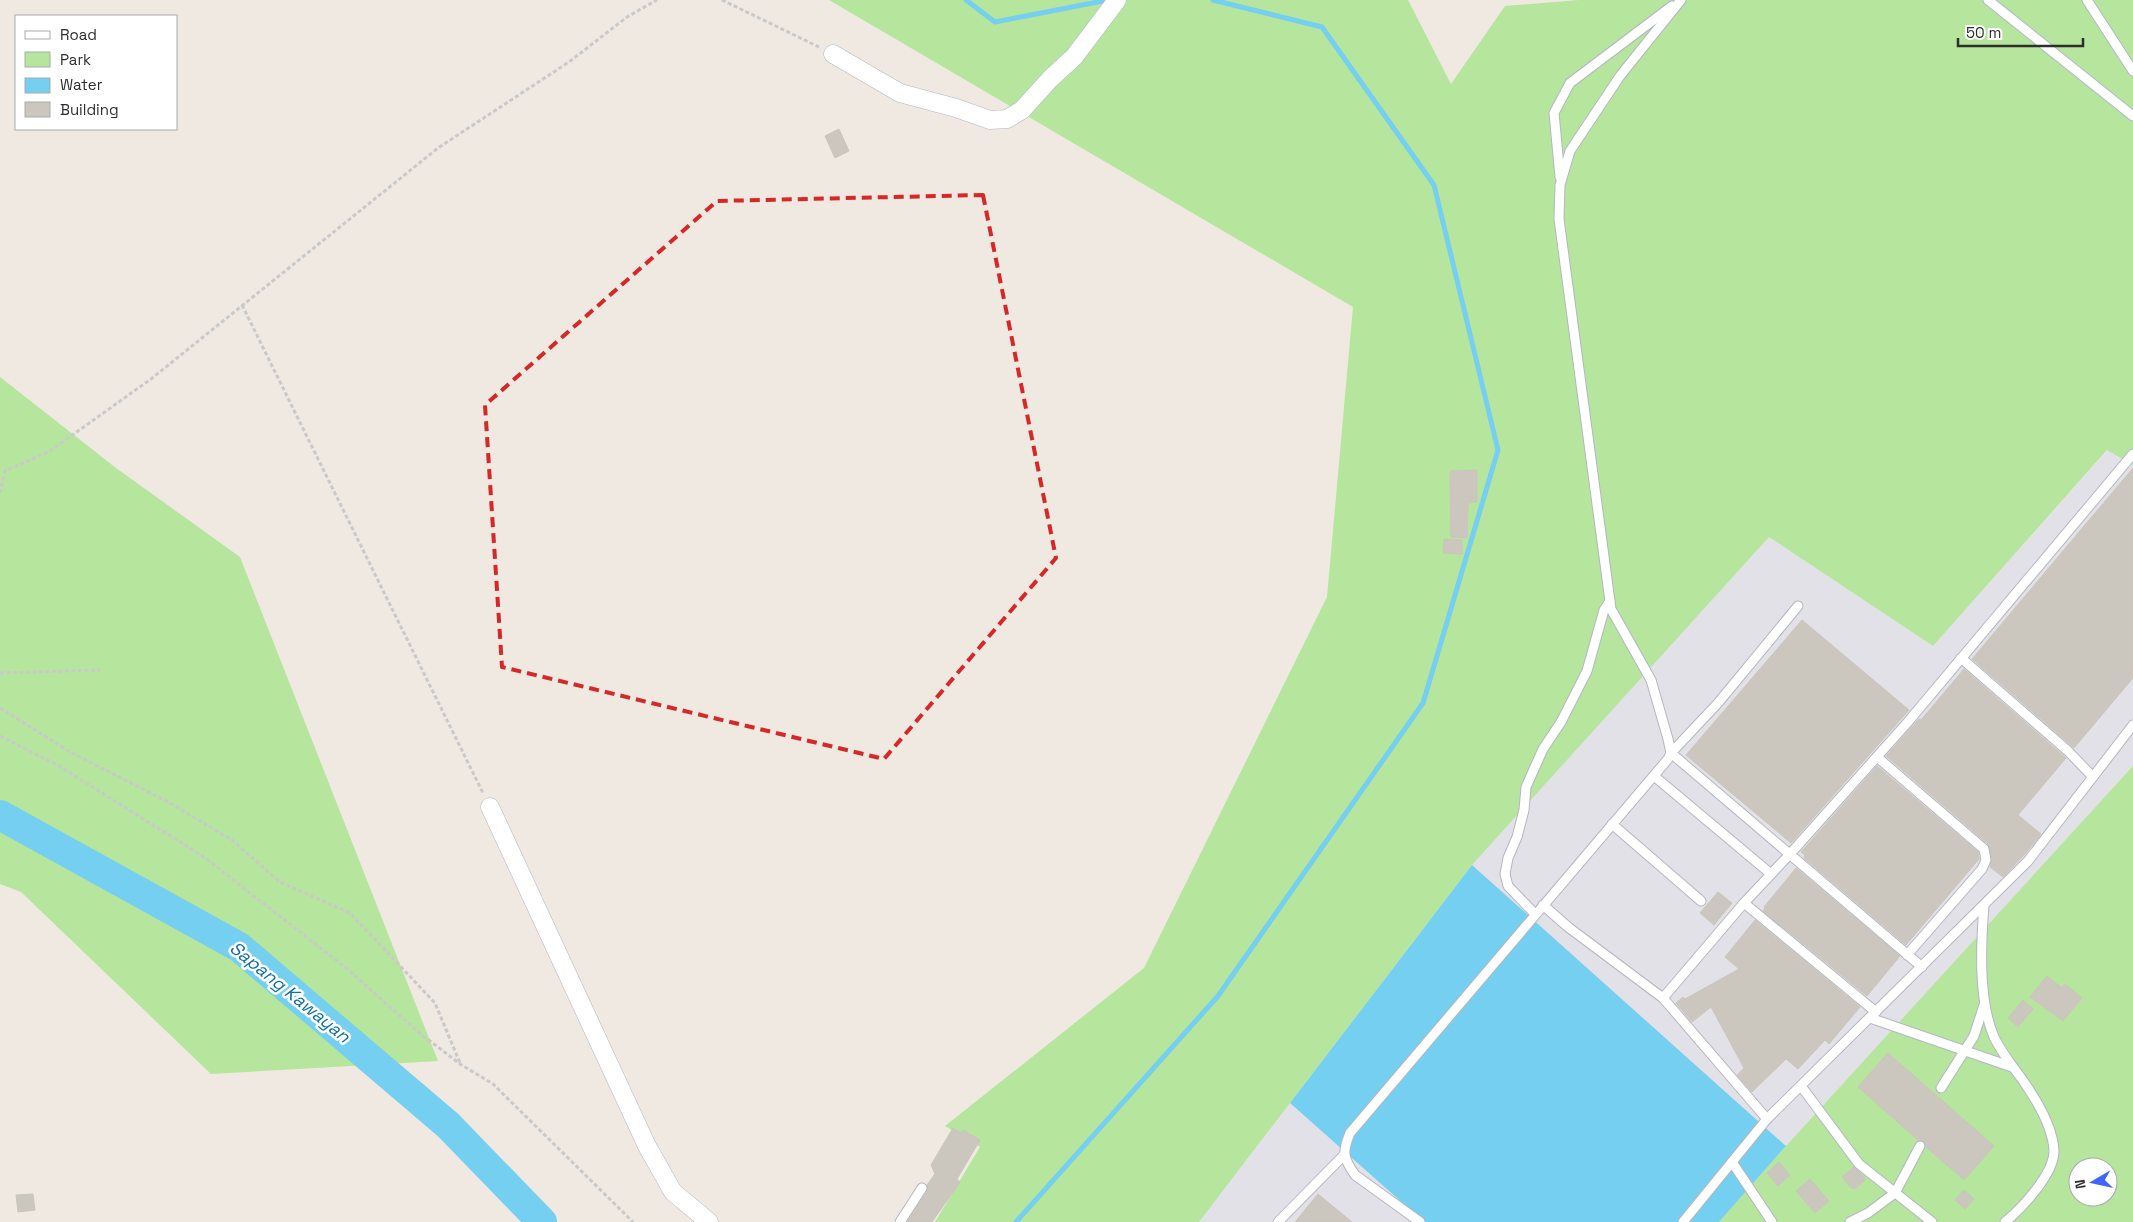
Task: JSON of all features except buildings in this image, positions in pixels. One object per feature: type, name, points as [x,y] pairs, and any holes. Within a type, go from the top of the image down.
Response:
[{"type":"street","points":[[833,54],[900,93],[956,108],[990,120],[1007,119],[1022,110],[1050,79],[1074,57],[1117,0]]},
{"type":"street","points":[[490,807],[647,1146],[673,1192],[709,1222]]},
{"type":"lane","points":[[1560,185],[1570,151],[1620,76],[1681,0]]},
{"type":"lane","points":[[1681,0],[1570,83],[1554,113],[1560,185],[1559,219],[1611,609],[1651,680],[1664,720],[1671,753],[1922,967]]},
{"type":"lane","points":[[1988,0],[2133,116]]},
{"type":"lane","points":[[2087,0],[2133,71]]},
{"type":"lane","points":[[1663,998],[1744,902],[1877,757],[2133,454]]},
{"type":"lane","points":[[1535,914],[1508,886],[1505,874],[1508,858],[1517,837],[1524,810],[1526,787],[1543,749],[1561,722],[1587,671],[1604,610],[1610,600]]},
{"type":"lane","points":[[1420,1222],[1355,1175],[1344,1155],[1344,1147],[1350,1133],[1654,776],[1671,753],[1718,703],[1798,606]]},
{"type":"lane","points":[[1961,658],[2068,751],[2093,777]]},
{"type":"lane","points":[[1683,1222],[1767,1119],[2028,861],[2133,726]]},
{"type":"lane","points":[[1877,757],[1984,849],[1986,860],[1982,869],[1907,955]]},
{"type":"lane","points":[[1654,776],[1771,874]]},
{"type":"lane","points":[[1612,824],[1701,901]]},
{"type":"lane","points":[[1744,902],[1873,1015],[2012,1067]]},
{"type":"lane","points":[[1543,905],[1568,927],[1663,998],[1767,1119]]},
{"type":"lane","points":[[1984,905],[1982,934],[1985,1002],[1994,1037],[2046,1119],[2054,1151],[2051,1164],[2038,1187],[2005,1222]]},
{"type":"lane","points":[[1941,1088],[1974,1036],[1985,1002]]},
{"type":"lane","points":[[1801,1086],[1859,1164],[1932,1222]]},
{"type":"lane","points":[[1850,1222],[1868,1213],[1895,1193],[1920,1146]]},
{"type":"lane","points":[[1278,1222],[1344,1155]]},
{"type":"lane","points":[[1732,1162],[1772,1222]]},
{"type":"lane","points":[[900,1222],[922,1188]]},
{"type":"path","points":[[0,493],[6,471],[50,451],[151,380],[438,148],[569,62],[627,17],[657,0]]},
{"type":"path","points":[[722,0],[833,54]]},
{"type":"path","points":[[242,305],[490,807]]},
{"type":"path","points":[[0,673],[100,670]]},
{"type":"path","points":[[0,708],[72,753],[168,802],[232,840],[280,882],[350,913],[435,1003],[460,1064]]},
{"type":"path","points":[[0,736],[60,766],[204,856],[345,967],[417,1031],[460,1064],[493,1084],[633,1222]]},
{"type":"highlighted area","points":[[983,195],[1056,558],[884,759],[502,667],[485,405],[717,201]]},
{"type":"shaded area","points":[[2108,450],[2133,465],[2133,766],[1861,1124],[1786,1146],[1472,865],[1769,537],[1933,646]]},
{"type":"shaded area","points":[[1290,1103],[1424,1222],[1199,1222]]},
{"type":"green space","points":[[829,0],[1408,0],[1451,84],[1505,6],[1579,0],[2133,0],[2133,465],[2107,450],[1933,646],[1769,537],[1472,865],[1199,1222],[935,1222],[980,1147],[945,1126],[1144,968],[1327,597],[1353,307]]},
{"type":"green space","points":[[0,377],[116,468],[240,557],[438,1061],[211,1074],[21,892],[0,884]]},
{"type":"green space","points":[[2133,766],[2133,1222],[1719,1222],[1786,1146]]},
{"type":"water","points":[[1472,865],[1786,1146],[1719,1222],[1424,1222],[1290,1103]]},
{"type":"waterway","points":[[966,0],[995,22],[1108,0]]},
{"type":"waterway","points":[[1016,1222],[1218,996],[1423,703],[1498,450],[1434,185],[1322,27],[1213,0]]},
{"type":"waterway","name":"Sapang Kawayan","points":[[0,815],[239,947],[448,1125],[542,1222]]}]
